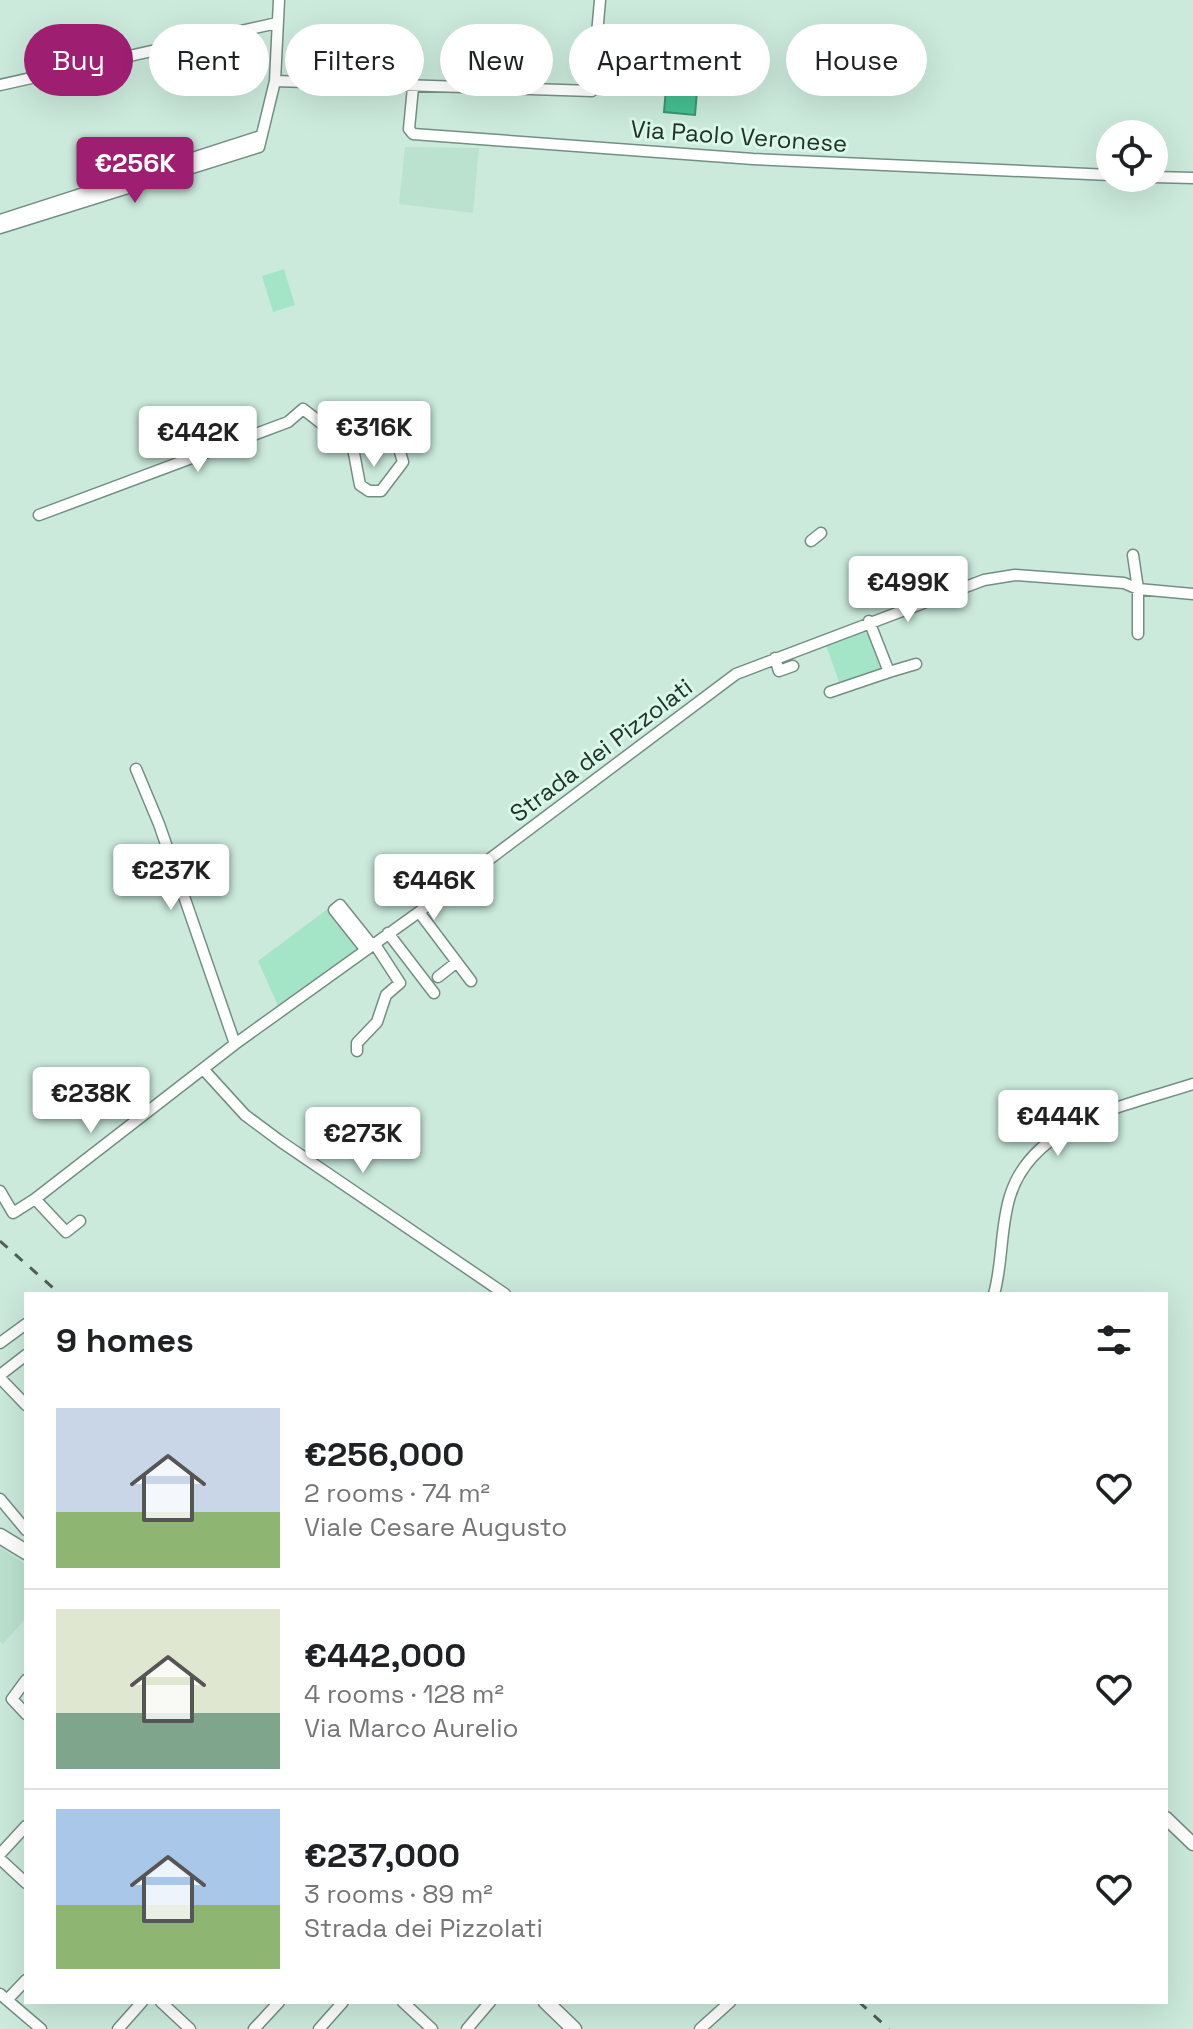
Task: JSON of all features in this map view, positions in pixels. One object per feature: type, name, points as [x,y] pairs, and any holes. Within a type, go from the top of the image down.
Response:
[{"type":"main road","points":[[0,1536],[24,1551]]},
{"type":"main road","points":[[549,2004],[574,2029]]},
{"type":"street","points":[[260,142],[275,81],[279,0]]},
{"type":"street","points":[[424,87],[592,91],[600,0]]},
{"type":"street","points":[[0,85],[277,23]]},
{"type":"street","points":[[275,81],[285,81]]},
{"type":"street","name":"Via Paolo Veronese","points":[[412,96],[409,129],[413,134],[753,159],[1096,174]]},
{"type":"street","points":[[0,220],[260,142]]},
{"type":"street","points":[[0,228],[260,142]]},
{"type":"street","points":[[1168,177],[1193,178]]},
{"type":"street","points":[[39,515],[288,422],[303,409],[353,448],[360,485],[369,491],[381,491],[403,462],[398,445],[391,441],[353,448]]},
{"type":"street","points":[[811,541],[821,533]]},
{"type":"street","points":[[1133,555],[1138,589],[1138,634]]},
{"type":"street","name":"Strada dei Pizzolati","points":[[0,1191],[13,1213],[35,1199],[235,1044],[419,912],[736,674],[976,582],[1015,575],[1124,583],[1138,589],[1193,594]]},
{"type":"street","points":[[869,621],[889,672]]},
{"type":"street","points":[[775,658],[779,671],[793,666]]},
{"type":"street","points":[[830,692],[916,664]]},
{"type":"street","points":[[136,769],[162,820],[235,1044]]},
{"type":"street","points":[[340,905],[334,910],[400,977],[400,983],[386,995],[377,1022],[357,1043],[357,1051]]},
{"type":"street","points":[[419,912],[471,981]]},
{"type":"street","points":[[388,933],[434,993]]},
{"type":"street","points":[[438,977],[457,962]]},
{"type":"street","points":[[204,1070],[245,1115],[502,1292]]},
{"type":"street","points":[[994,1292],[1010,1196],[1018,1177],[1031,1160],[1076,1123],[1193,1084]]},
{"type":"street","points":[[35,1199],[66,1232],[80,1221]]},
{"type":"street","points":[[0,1343],[24,1325]]},
{"type":"street","points":[[23,1357],[0,1377],[24,1403]]},
{"type":"street","points":[[0,1499],[24,1528]]},
{"type":"street","points":[[24,1683],[12,1699],[24,1712]]},
{"type":"street","points":[[1168,1820],[1193,1844]]},
{"type":"street","points":[[24,1828],[0,1856],[24,1881]]},
{"type":"street","points":[[24,1982],[4,1997],[41,2029]]},
{"type":"street","points":[[118,2029],[140,2004]]},
{"type":"street","points":[[163,2004],[190,2029]]},
{"type":"street","points":[[254,2029],[277,2004]]},
{"type":"street","points":[[319,2029],[341,2004]]},
{"type":"street","points":[[405,2004],[432,2029]]},
{"type":"street","points":[[467,2029],[488,2004]]},
{"type":"street","points":[[700,2029],[728,2004]]},
{"type":"shaded area","points":[[665,96],[697,96],[695,115],[664,112]]},
{"type":"shaded area","points":[[405,147],[479,148],[473,213],[399,204]]},
{"type":"shaded area","points":[[284,269],[295,305],[273,312],[262,276]]},
{"type":"shaded area","points":[[864,631],[870,638],[881,669],[840,685],[826,645]]},
{"type":"shaded area","points":[[329,908],[360,947],[279,1008],[258,961]]},
{"type":"shaded area","points":[[0,1547],[24,1564],[24,1620],[3,1644],[0,1641]]},
{"type":"railway","points":[[0,1241],[58,1292]]},
{"type":"railway","points":[[861,2004],[889,2029]]}]
